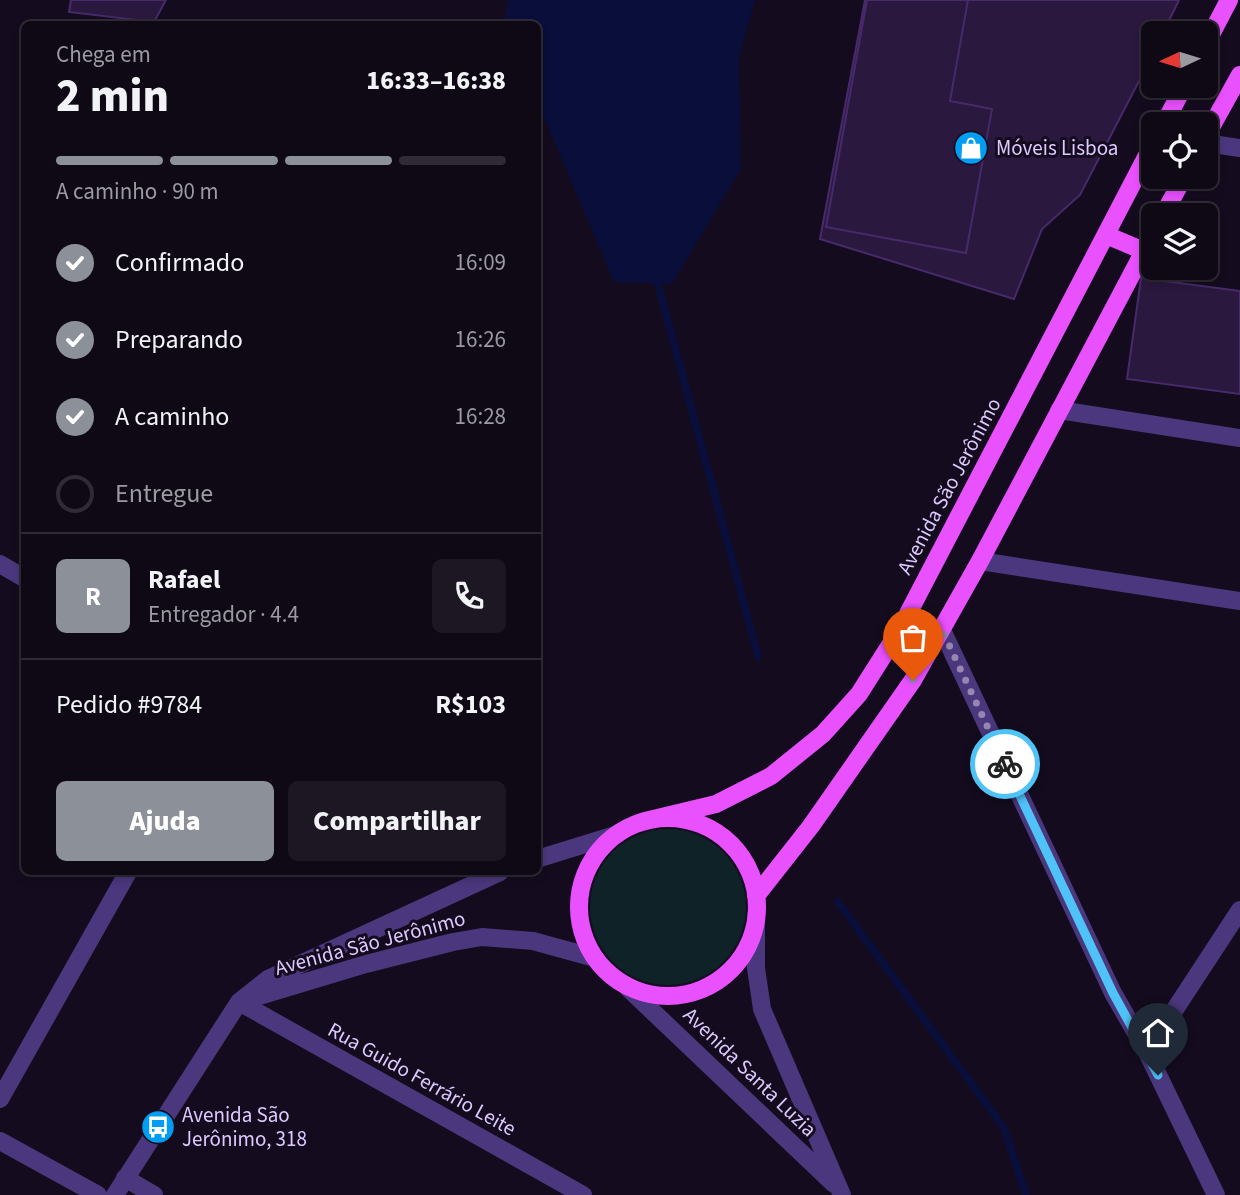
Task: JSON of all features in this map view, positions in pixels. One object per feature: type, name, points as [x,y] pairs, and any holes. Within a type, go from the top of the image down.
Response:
[{"type":"main road","points":[[1218,21],[1229,0]]},
{"type":"main road","points":[[1218,114],[1240,75]]},
{"type":"main road","name":"Avenida São Jerônimo","points":[[645,821],[716,804],[771,776],[823,734],[859,694],[899,631],[1141,167]]},
{"type":"main road","points":[[1106,236],[1141,250]]},
{"type":"main road","points":[[756,895],[811,826],[913,680],[980,561],[1141,257]]},
{"type":"main road","points":[[666,818],[687,820],[708,827],[726,839],[751,874],[756,895],[756,916],[752,936],[744,954],[716,983],[697,992],[655,998],[628,988],[616,980],[595,958],[586,943],[581,926],[580,891],[585,874],[604,845],[618,834],[645,821],[666,818]]},
{"type":"street","points":[[1218,145],[1240,148]]},
{"type":"street","points":[[1059,410],[1240,438]]},
{"type":"street","points":[[980,561],[1240,601]]},
{"type":"street","points":[[0,564],[21,576]]},
{"type":"street","points":[[942,630],[1113,993],[1147,1052],[1216,1195]]},
{"type":"street","points":[[541,858],[618,834]]},
{"type":"street","points":[[0,1099],[126,875]]},
{"type":"street","name":"Avenida São Jerônimo","points":[[115,1195],[239,1002],[268,979],[493,875]]},
{"type":"street","points":[[1147,1052],[1240,910]]},
{"type":"street","name":"Avenida Santa Luzia","points":[[756,916],[756,968],[762,1009],[841,1192]]},
{"type":"street","name":"Avenida São Jerônimo","points":[[239,1002],[366,964],[482,937],[533,941],[595,958]]},
{"type":"street","name":"Avenida Santa Luzia","points":[[628,988],[841,1192]]},
{"type":"street","name":"Rua Guido Ferrário Leite","points":[[239,1002],[583,1195]]},
{"type":"street","points":[[0,1141],[98,1195]]},
{"type":"street","points":[[125,1178],[154,1195]]},
{"type":"shaded area","points":[[508,0],[755,0],[739,57],[741,169],[672,284],[614,282],[541,110],[541,21],[504,21]]},
{"type":"shaded area","points":[[668,829],[698,835],[723,852],[740,877],[746,907],[740,937],[723,962],[698,979],[668,985],[638,979],[613,962],[596,937],[590,907],[596,877],[613,852],[638,835]]},
{"type":"building","points":[[71,0],[166,0],[155,21],[69,12]]},
{"type":"building","name":"Móveis Lisboa","points":[[865,0],[1179,0],[1169,21],[1141,21],[1141,77],[1080,195],[1042,229],[1014,299],[820,239]]},
{"type":"building","points":[[867,0],[968,0],[950,101],[992,109],[966,253],[826,227]]},
{"type":"building","points":[[1141,278],[1240,291],[1240,394],[1127,379]]},
{"type":"waterway","points":[[655,273],[758,656]]},
{"type":"waterway","points":[[838,902],[1004,1128],[1026,1195]]},
{"type":"way so far","points":[[913,680],[942,630],[1005,764]]},
{"type":"place","name":"Móveis Lisboa","points":[[971,148]]},
{"type":"place","name":"Avenida São Jerônimo, 318","points":[[158,1127]]},
{"type":"route","points":[[1005,764],[1113,993],[1158,1075]]}]
